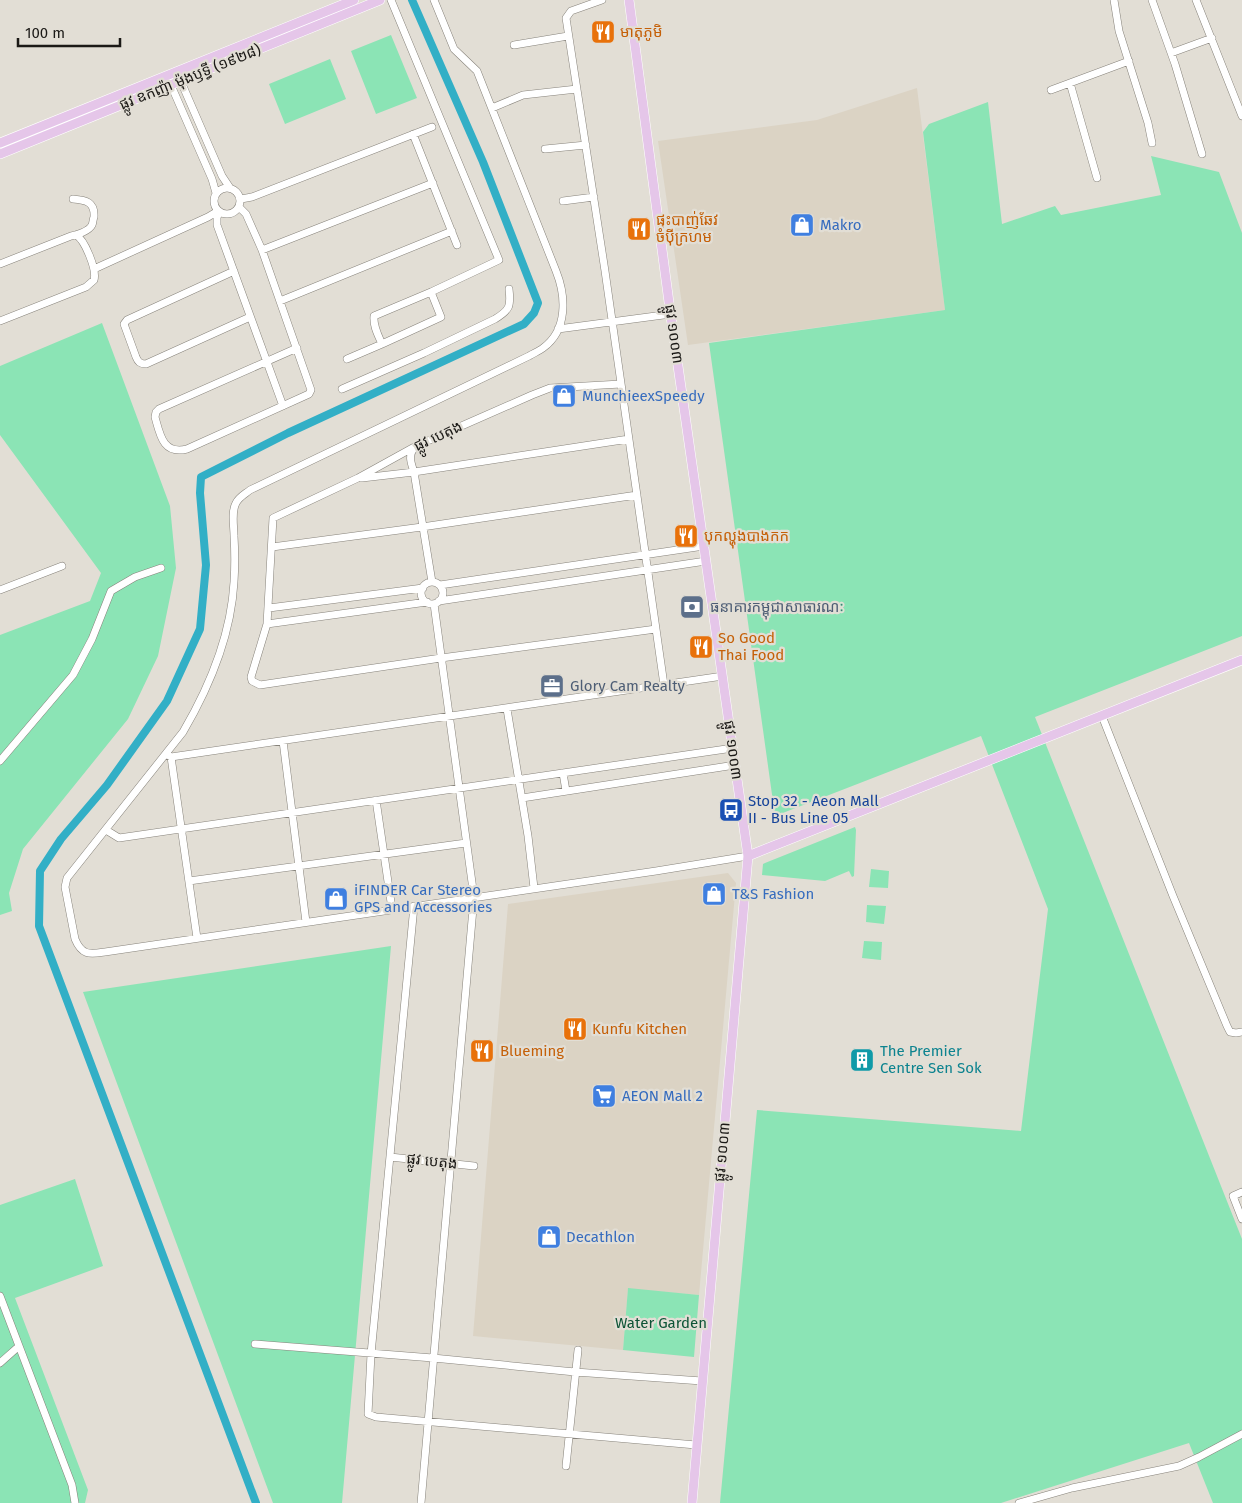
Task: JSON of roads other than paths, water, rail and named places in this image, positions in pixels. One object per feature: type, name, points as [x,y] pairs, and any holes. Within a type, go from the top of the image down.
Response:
[{"type":"main road","name":"ផ្លូវ ឧកញ៉ា ម៉ុងឫទ្ធី (១៩២៨)","points":[[0,143],[354,0]]},
{"type":"main road","name":"ផ្លូវ ឧកញ៉ា ម៉ុងឫទ្ធី (១៩២៨)","points":[[0,154],[380,0]]},
{"type":"main road","name":"ផ្លូវ ១០០៣","points":[[629,0],[671,314],[748,856],[692,1503]]},
{"type":"main road","points":[[748,856],[1242,660]]},
{"type":"street","points":[[382,344],[377,334],[374,316],[499,260],[391,0]]},
{"type":"street","points":[[434,0],[454,49],[477,71],[561,282],[563,313],[558,329],[549,343],[529,356],[250,490],[241,497],[234,507],[233,514],[234,585],[230,610],[211,678],[197,708],[168,756],[67,878],[65,887],[75,939],[78,946],[89,954],[748,856]]},
{"type":"street","points":[[602,0],[571,11],[566,18],[594,197],[664,685]]},
{"type":"street","points":[[1114,0],[1120,31],[1148,124],[1152,144]]},
{"type":"street","points":[[1152,0],[1171,53],[1202,154]]},
{"type":"street","points":[[1196,0],[1242,116]]},
{"type":"street","points":[[514,45],[568,36]]},
{"type":"street","points":[[1171,53],[1212,38]]},
{"type":"street","points":[[1051,90],[1129,61]]},
{"type":"street","points":[[176,72],[222,176],[230,188],[237,192],[240,203],[262,250],[311,390],[311,392],[182,450],[168,449],[155,417],[156,412],[296,348]]},
{"type":"street","points":[[167,76],[212,179],[216,193],[214,202],[219,212],[217,225],[283,406]]},
{"type":"street","points":[[1070,83],[1097,178]]},
{"type":"street","points":[[492,108],[523,95],[577,89]]},
{"type":"street","points":[[94,269],[219,212],[230,214],[236,211],[240,203],[252,197],[432,126]]},
{"type":"street","points":[[413,134],[457,245]]},
{"type":"street","points":[[546,149],[586,145]]},
{"type":"street","points":[[262,250],[433,183]]},
{"type":"street","points":[[216,193],[222,189],[230,188]]},
{"type":"street","points":[[563,201],[594,197]]},
{"type":"street","points":[[0,264],[76,235],[90,227],[94,214],[91,203],[73,199]]},
{"type":"street","points":[[280,301],[452,231]]},
{"type":"street","points":[[0,321],[86,287],[94,280],[94,269],[82,240],[76,235]]},
{"type":"street","points":[[234,271],[127,320],[124,324],[136,357],[142,364],[146,364],[250,317]]},
{"type":"street","points":[[342,389],[496,319],[505,313],[511,302],[509,289]]},
{"type":"street","points":[[347,359],[441,317],[431,292]]},
{"type":"street","points":[[558,329],[671,314]]},
{"type":"street","name":"ផ្លូវ បេតុង","points":[[272,546],[272,518],[358,478],[416,446],[550,388],[621,384]]},
{"type":"street","points":[[358,478],[414,472],[629,440]]},
{"type":"street","points":[[416,446],[411,452],[410,457],[432,582]]},
{"type":"street","points":[[637,496],[422,527],[272,546],[267,624],[252,673],[252,681],[260,685],[656,629]]},
{"type":"street","points":[[421,1503],[474,897],[433,602],[422,594],[423,588],[427,583],[432,582],[440,585],[704,546]]},
{"type":"street","points":[[267,624],[433,602],[706,561]]},
{"type":"street","points":[[0,590],[62,566]]},
{"type":"street","points":[[0,761],[72,675],[92,639],[112,591],[135,576],[162,568]]},
{"type":"street","points":[[433,602],[443,594],[440,585]]},
{"type":"street","points":[[268,608],[423,588]]},
{"type":"street","points":[[168,756],[283,741],[722,676]]},
{"type":"street","points":[[508,708],[534,888]]},
{"type":"street","points":[[1102,716],[1227,1026],[1230,1032],[1236,1034],[1242,1032]]},
{"type":"street","points":[[283,741],[306,922]]},
{"type":"street","points":[[106,830],[119,838],[733,748]]},
{"type":"street","points":[[168,756],[181,829],[196,938]]},
{"type":"street","points":[[522,798],[735,765]]},
{"type":"street","points":[[563,773],[566,791]]},
{"type":"street","points":[[376,800],[392,909]]},
{"type":"street","points":[[189,881],[466,842]]},
{"type":"street","points":[[414,906],[371,1354],[368,1414],[376,1417],[428,1420],[696,1445]]},
{"type":"street","name":"ផ្លូវ បេតុង","points":[[390,1157],[474,1166]]},
{"type":"street","points":[[1242,1192],[1233,1196],[1242,1218]]},
{"type":"street","points":[[0,1296],[72,1485],[75,1503]]},
{"type":"street","points":[[255,1344],[702,1382]]},
{"type":"street","points":[[0,1362],[18,1347]]},
{"type":"street","points":[[566,1466],[578,1350]]},
{"type":"street","points":[[1018,1503],[1072,1488],[1179,1466],[1242,1434]]},
{"type":"waterway","points":[[256,1503],[39,926],[40,871],[61,839],[107,785],[167,701],[200,629],[206,565],[200,493],[201,477],[288,433],[524,324],[534,313],[538,303],[483,162],[412,0]]},
{"type":"place","name":"មាតុភូមិ","points":[[603,32]]},
{"type":"place","name":"Makro","points":[[802,225]]},
{"type":"place","name":"ផ្ទះបាញ់ឆែវ ចំប៉ីក្រហម","points":[[639,229]]},
{"type":"place","name":"MunchieexSpeedy","points":[[564,396]]},
{"type":"place","name":"បុកល្ហុងបាងកក","points":[[686,536]]},
{"type":"place","name":"ធនាគារកម្ពុជាសាធារណៈ","points":[[692,607]]},
{"type":"place","name":"So Good Thai Food","points":[[701,647]]},
{"type":"place","name":"Glory Cam Realty","points":[[552,686]]},
{"type":"place","name":"Stop 32 - Aeon Mall II - Bus Line 05","points":[[731,810]]},
{"type":"place","name":"T&S Fashion","points":[[714,894]]},
{"type":"place","name":"iFINDER Car Stereo GPS and Accessories","points":[[336,899]]},
{"type":"place","name":"Kunfu Kitchen","points":[[575,1029]]},
{"type":"place","name":"Blueming","points":[[482,1051]]},
{"type":"place","name":"The Premier Centre Sen Sok","points":[[862,1060]]},
{"type":"place","name":"AEON Mall 2","points":[[604,1096]]},
{"type":"place","name":"Decathlon","points":[[549,1237]]},
{"type":"park label","name":"Water Garden","points":[[661,1323]]}]
